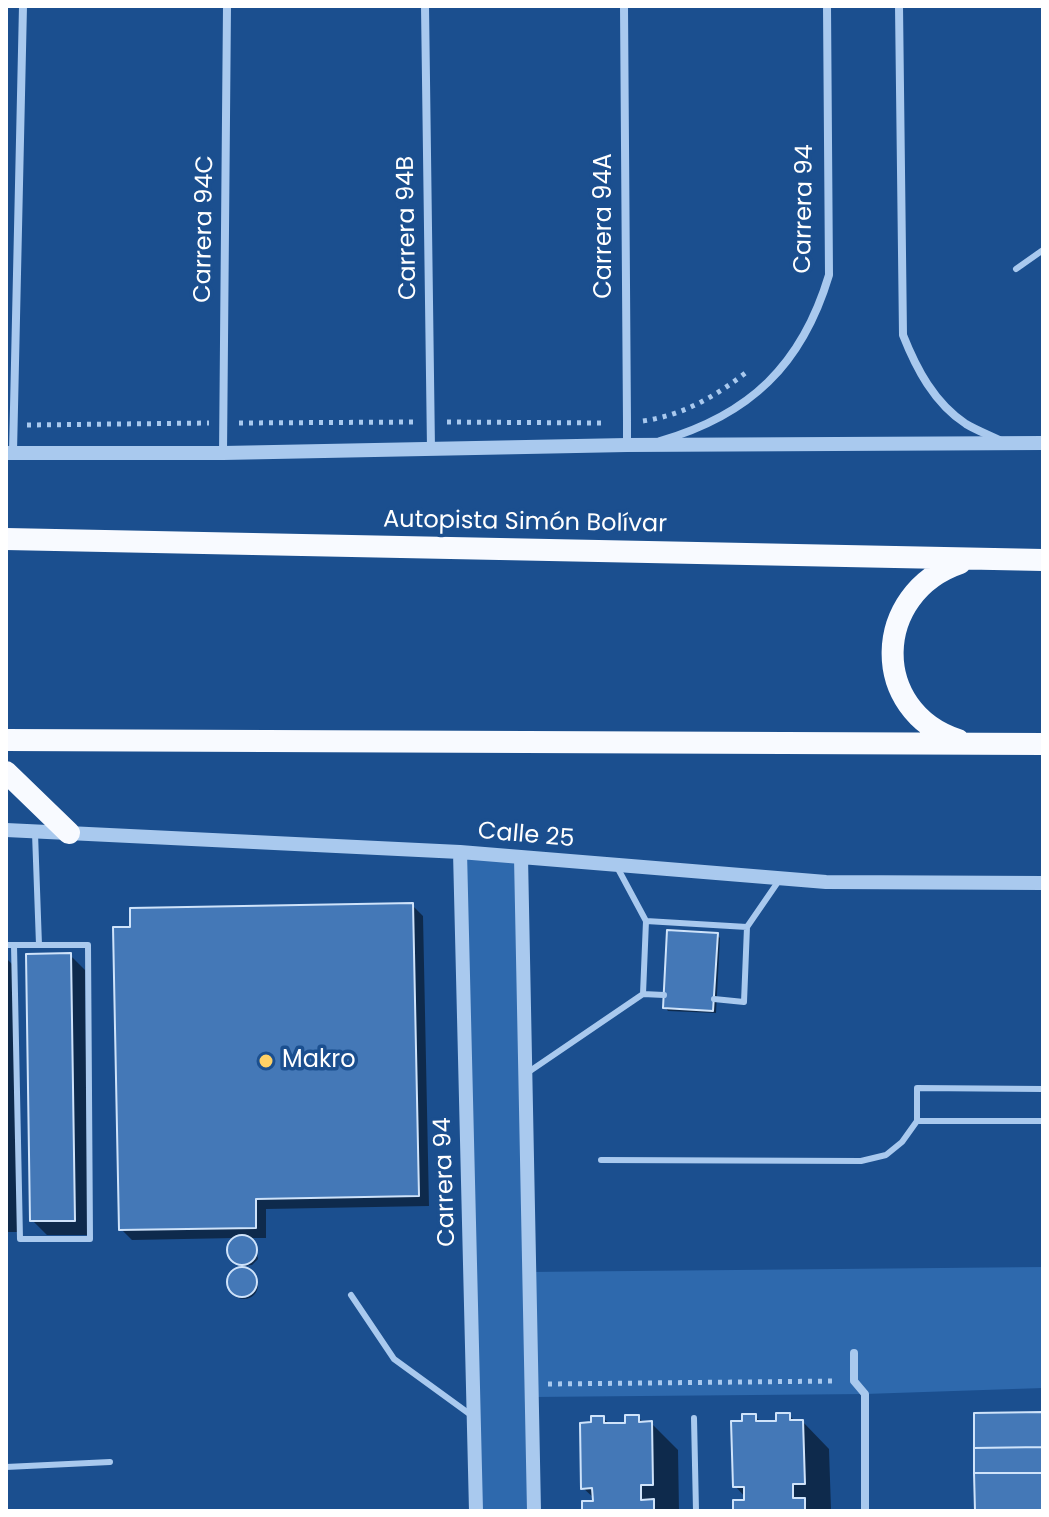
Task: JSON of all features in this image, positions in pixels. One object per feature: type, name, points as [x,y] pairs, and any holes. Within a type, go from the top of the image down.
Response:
[{"type":"highway","name":"Autopista Simón Bolívar","points":[[6,539],[1043,560]]},
{"type":"highway","points":[[969,742],[941,733],[918,716],[899,686],[892,652],[899,617],[918,588],[946,568],[981,560]]},
{"type":"highway","points":[[6,740],[1043,744]]},
{"type":"highway","points":[[6,772],[69,833]]},
{"type":"street","points":[[23,6],[14,425],[10,452],[223,453],[627,445],[1043,443]]},
{"type":"street","name":"Carrera 94C","points":[[223,453],[227,6]]},
{"type":"street","name":"Carrera 94B","points":[[425,6],[431,450]]},
{"type":"street","name":"Carrera 94A","points":[[624,6],[627,445]]},
{"type":"street","name":"Carrera 94","points":[[627,445],[656,442],[690,432],[716,421],[749,400],[783,368],[805,337],[820,306],[829,275],[827,6]]},
{"type":"street","points":[[899,6],[903,335],[915,366],[947,407],[965,423],[1005,443]]},
{"type":"street","name":"Calle 25","points":[[6,830],[460,852],[826,882],[1043,883]]},
{"type":"street","name":"Carrera 94","points":[[460,852],[476,1511]]},
{"type":"street","points":[[521,857],[534,1511]]},
{"type":"street","points":[[854,1353],[854,1381],[865,1394],[865,1511]]},
{"type":"lane","points":[[1016,269],[1043,250]]},
{"type":"lane","points":[[35,831],[39,945]]},
{"type":"lane","points":[[616,865],[646,921],[643,994]]},
{"type":"lane","points":[[714,999],[744,1002],[747,927],[780,879]]},
{"type":"lane","points":[[646,921],[747,927]]},
{"type":"lane","points":[[10,945],[88,945],[90,1239],[20,1239],[10,945]]},
{"type":"lane","points":[[524,1075],[643,994],[664,995]]},
{"type":"lane","points":[[601,1160],[861,1161],[886,1155],[902,1142],[917,1121],[917,1088],[1043,1089]]},
{"type":"lane","points":[[917,1121],[1043,1121]]},
{"type":"lane","points":[[351,1295],[394,1359],[474,1417]]},
{"type":"lane","points":[[694,1418],[696,1511]]},
{"type":"lane","points":[[6,1467],[110,1462]]},
{"type":"path","points":[[14,425],[627,423],[689,409],[723,391],[748,371]]},
{"type":"path","points":[[531,1384],[854,1381]]},
{"type":"shaded area","points":[[460,852],[521,857],[529,1272],[1043,1267],[1043,1388],[865,1394],[532,1397],[534,1511],[476,1511]]},
{"type":"building","name":"Makro","points":[[413,903],[419,1196],[256,1199],[256,1228],[119,1230],[113,927],[130,927],[130,908]]},
{"type":"building","points":[[667,930],[718,933],[713,1011],[663,1008]]},
{"type":"building","points":[[71,953],[75,1221],[30,1221],[26,954]]},
{"type":"building","points":[[242,1235],[252,1240],[257,1250],[252,1260],[242,1265],[232,1260],[227,1250],[232,1240]]},
{"type":"building","points":[[242,1267],[252,1272],[257,1282],[252,1292],[242,1297],[232,1292],[227,1282],[232,1272]]},
{"type":"building","points":[[1043,1412],[1043,1447],[974,1448],[974,1413]]},
{"type":"building","points":[[776,1413],[790,1413],[790,1420],[803,1420],[805,1484],[793,1484],[793,1498],[805,1498],[805,1511],[733,1511],[733,1500],[744,1500],[744,1487],[733,1487],[731,1421],[742,1421],[742,1414],[756,1414],[756,1421],[776,1421]]},
{"type":"building","points":[[625,1415],[639,1415],[639,1422],[652,1421],[653,1485],[641,1485],[641,1500],[654,1499],[654,1511],[582,1511],[582,1501],[593,1501],[592,1488],[581,1489],[580,1423],[591,1422],[591,1416],[604,1416],[604,1423],[625,1423]]},
{"type":"building","points":[[1043,1447],[1043,1473],[974,1473],[974,1448]]},
{"type":"building","points":[[974,1473],[1043,1473],[1043,1511],[975,1511]]},
{"type":"place","name":"Makro","points":[[266,1061]]}]
